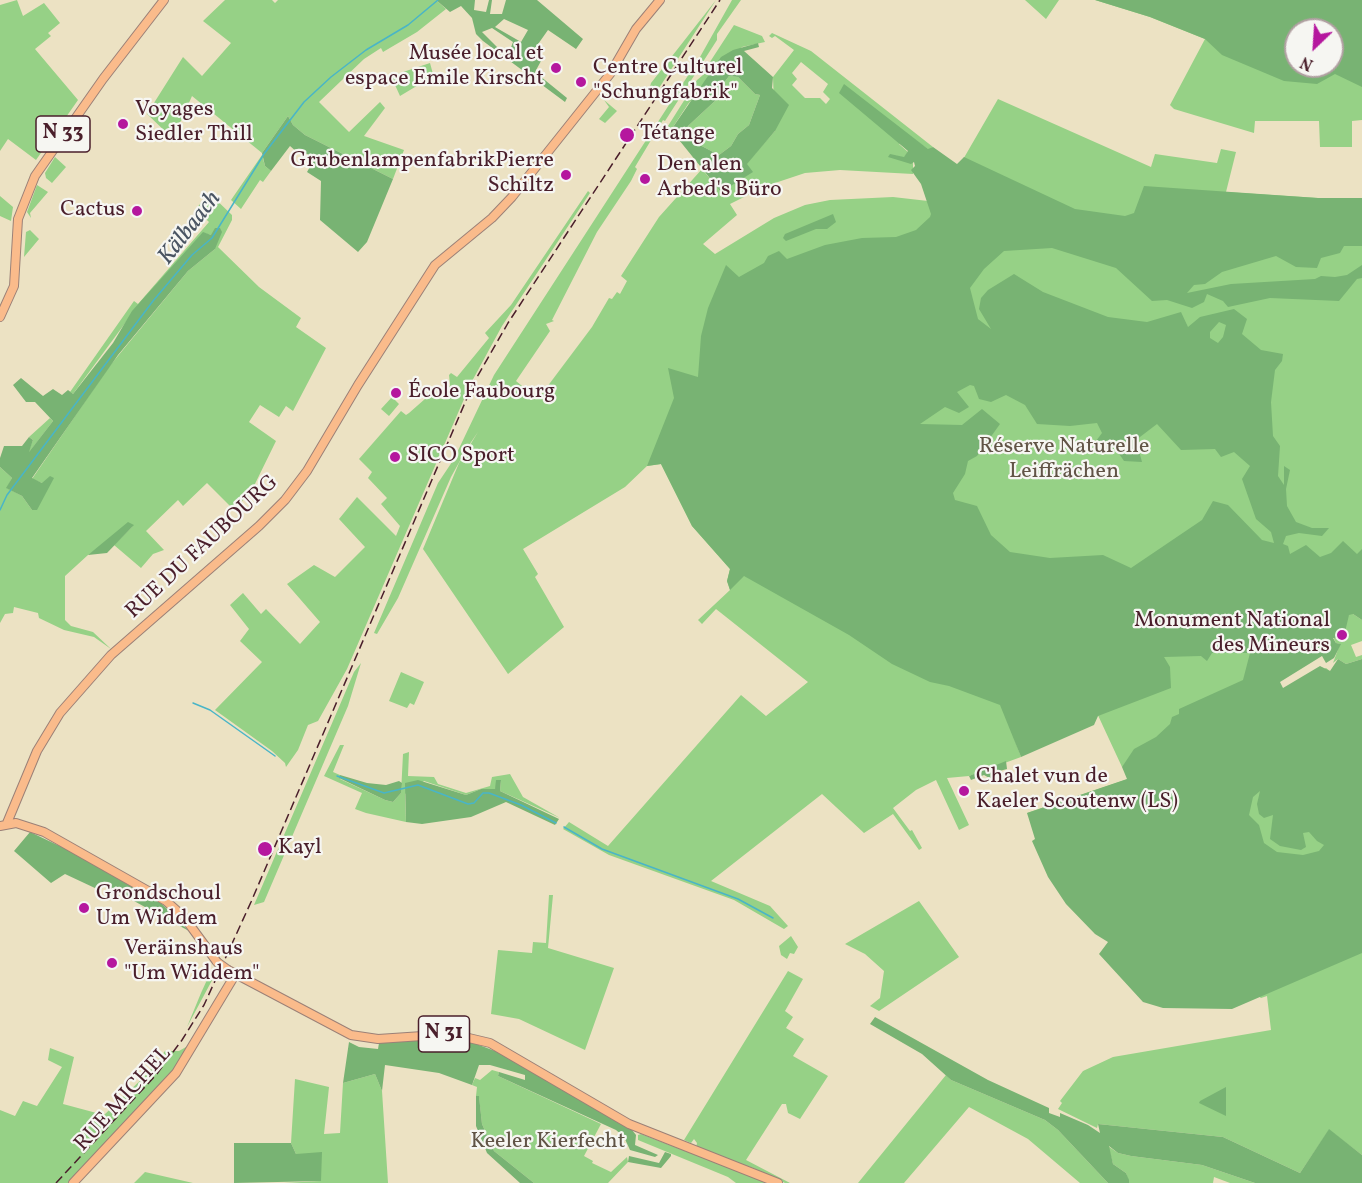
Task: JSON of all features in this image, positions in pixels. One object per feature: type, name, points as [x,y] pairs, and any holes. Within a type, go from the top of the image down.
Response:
[{"type":"main road","name":"N 33","points":[[0,317],[14,286],[18,219],[28,191],[42,163],[164,0]]},
{"type":"main road","name":"RUE DU FAUBOURG","points":[[3,824],[33,760],[60,713],[111,655],[259,526],[285,500],[307,471],[390,333],[435,265],[492,218],[512,198],[610,74],[636,29],[660,0]]},
{"type":"main road","name":"N 31","points":[[3,824],[27,826],[61,840],[166,901],[184,917],[217,962],[234,974],[351,1035],[378,1039],[452,1034],[490,1043],[629,1124],[778,1183]]},
{"type":"main road","name":"RUE MICHEL","points":[[73,1183],[176,1074],[234,974]]},
{"type":"green space","points":[[17,0],[23,16],[44,3],[60,23],[48,33],[51,36],[35,49],[78,100],[36,160],[8,139],[0,151],[0,5]]},
{"type":"green space","points":[[225,0],[272,0],[275,3],[278,0],[436,0],[446,9],[417,32],[383,52],[381,48],[364,59],[319,102],[349,132],[380,102],[385,108],[364,136],[404,150],[393,179],[305,135],[293,125],[288,116],[262,153],[192,96],[181,121],[168,134],[147,114],[183,57],[202,76],[231,43],[203,21]]},
{"type":"green space","points":[[436,0],[475,0],[474,10],[486,12],[489,0],[492,0],[490,14],[502,14],[506,0],[537,0],[583,39],[576,49],[548,30],[531,54],[541,61],[535,72],[567,98],[565,102],[483,41],[476,34],[472,18],[461,6],[450,12]],"holes":[[[504,19],[528,30],[521,42],[495,27]],[[492,28],[513,42],[509,53],[500,50],[482,32]]]},
{"type":"green space","points":[[716,0],[656,92],[650,87],[651,83]]},
{"type":"green space","name":"Réserve Naturelle Leiffrächen","points":[[732,0],[741,0],[717,34],[717,40],[665,121],[663,120],[635,167],[637,169],[631,181],[597,232],[552,320],[554,321],[546,324],[550,331],[516,381],[538,399],[592,327],[609,298],[612,299],[617,292],[620,294],[627,281],[621,276],[659,217],[702,169],[721,192],[775,131],[773,77],[794,50],[775,36],[772,38],[769,36],[772,33],[811,51],[933,147],[929,150],[908,135],[899,144],[908,152],[904,158],[891,154],[913,161],[913,174],[840,170],[805,173],[766,186],[730,204],[737,215],[703,244],[715,254],[774,218],[805,205],[830,200],[893,197],[928,201],[932,213],[998,99],[1151,167],[1155,154],[1217,163],[1221,149],[1236,152],[1226,192],[1318,198],[1362,198],[1362,614],[1356,612],[1340,614],[1149,759],[1122,767],[1096,711],[1014,738],[1021,757],[969,776],[947,778],[969,825],[959,830],[936,780],[916,790],[893,808],[910,831],[912,830],[922,848],[919,850],[893,814],[864,833],[822,794],[711,881],[770,906],[788,926],[784,929],[734,900],[609,855],[563,829],[569,822],[608,846],[741,695],[766,716],[808,682],[716,609],[702,624],[698,620],[730,590],[727,581],[730,569],[692,526],[661,464],[647,466],[625,487],[523,549],[538,574],[535,577],[564,627],[508,674],[423,549],[459,463],[478,432],[467,448],[451,477],[398,598],[377,634],[374,633],[438,483],[454,459],[494,375],[700,57]],"holes":[[[801,62],[828,84],[823,92],[830,99],[826,104],[820,98],[805,98],[792,85],[797,79],[792,73]]]},
{"type":"green space","points":[[1025,0],[1059,0],[1046,19]]},
{"type":"green space","points":[[1095,0],[1362,0],[1362,120],[1352,121],[1352,147],[1320,147],[1319,121],[1255,121],[1254,133],[1174,109],[1170,105],[1205,39],[1150,17]]},
{"type":"green space","points":[[1095,0],[1362,0],[1362,87],[1343,78],[1344,18],[1284,18],[1284,78],[1328,78],[1317,84],[1284,81],[1222,55],[1205,39],[1150,17]]},
{"type":"green space","points":[[734,25],[762,36],[765,42],[742,47],[688,104],[671,130],[668,126],[697,80],[709,70],[706,68]]},
{"type":"green space","points":[[758,43],[759,47],[744,51],[773,77],[772,88],[789,105],[775,131],[747,164],[753,172],[721,192],[671,130],[721,57],[733,50]],"holes":[[[729,76],[738,77],[755,94],[760,95],[749,125],[738,134],[731,146],[719,155],[694,142],[688,136],[688,126],[716,100],[716,95],[712,92],[718,91]]]},
{"type":"green space","points":[[430,63],[433,74],[430,78],[400,96],[391,76]]},
{"type":"green space","points":[[729,76],[738,77],[755,94],[760,95],[749,125],[738,134],[731,146],[719,155],[694,142],[688,136],[688,126],[716,100],[711,92],[718,91]]},
{"type":"green space","name":"Réserve Naturelle Leiffrächen","points":[[844,84],[928,149],[933,147],[957,164],[964,157],[1075,209],[1125,216],[1134,213],[1144,186],[1318,198],[1362,198],[1362,246],[1344,246],[1340,253],[1321,258],[1317,268],[1296,267],[1276,256],[1222,272],[1205,284],[1194,285],[1187,293],[1231,284],[1315,279],[1321,276],[1335,277],[1347,275],[1362,265],[1362,278],[1357,279],[1339,301],[1270,298],[1228,307],[1223,301],[1207,294],[1204,302],[1192,308],[1167,300],[1152,301],[1116,268],[1052,248],[1004,251],[984,269],[970,288],[978,319],[991,329],[979,309],[981,298],[988,290],[1014,274],[1043,292],[1108,317],[1147,322],[1181,312],[1188,327],[1200,317],[1234,309],[1247,319],[1242,334],[1261,350],[1283,354],[1282,361],[1275,370],[1271,402],[1273,436],[1280,446],[1278,476],[1284,485],[1284,466],[1290,470],[1286,489],[1287,506],[1296,522],[1312,528],[1329,528],[1322,536],[1299,533],[1286,536],[1283,544],[1288,546],[1290,554],[1306,545],[1320,557],[1331,553],[1343,541],[1357,554],[1362,549],[1362,620],[1353,614],[1349,615],[1345,632],[1340,632],[1339,638],[1333,638],[1336,643],[1341,644],[1334,658],[1326,663],[1322,656],[1280,682],[1283,688],[1320,666],[1330,671],[1338,659],[1346,664],[1362,659],[1362,953],[1232,1009],[1163,1008],[1143,1002],[1099,954],[1108,942],[1095,934],[1066,904],[1048,877],[1032,841],[1035,839],[1027,813],[1127,779],[1122,767],[1134,749],[1156,737],[1170,724],[1172,717],[1179,714],[1179,709],[1243,680],[1250,653],[1212,653],[1207,661],[1201,656],[1164,657],[1170,667],[1171,688],[1098,716],[1094,725],[1021,757],[1000,705],[949,686],[930,682],[892,664],[849,635],[744,576],[730,590],[727,581],[730,569],[692,526],[661,464],[647,466],[674,398],[668,368],[698,377],[701,336],[708,308],[726,265],[739,277],[764,263],[768,256],[779,251],[787,259],[825,245],[862,238],[896,237],[916,230],[930,217],[921,184],[911,170],[915,166],[914,162],[911,164],[888,157],[890,154],[904,157],[908,151],[839,93]],"holes":[[[1219,322],[1226,325],[1223,337],[1218,343],[1210,338],[1210,332]],[[970,385],[974,386],[979,399],[991,402],[1006,395],[1025,405],[1037,424],[1070,426],[1097,423],[1102,433],[1096,441],[1113,445],[1124,461],[1142,462],[1136,440],[1157,424],[1181,450],[1215,449],[1221,457],[1234,452],[1250,466],[1242,479],[1256,519],[1271,532],[1274,543],[1262,540],[1228,505],[1213,501],[1202,520],[1131,568],[1103,555],[1050,558],[1010,552],[991,535],[977,506],[955,500],[953,493],[965,474],[968,461],[977,456],[1000,424],[982,409],[962,425],[920,424],[945,407],[959,413],[969,407],[957,392]],[[1260,791],[1257,804],[1259,814],[1264,818],[1273,815],[1270,839],[1280,846],[1301,850],[1306,847],[1303,833],[1309,832],[1324,845],[1319,851],[1303,855],[1277,852],[1264,843],[1259,825],[1249,815],[1253,797]]]},
{"type":"green space","points":[[604,100],[617,111],[605,123],[599,119],[609,107]]},
{"type":"green space","points":[[288,116],[293,125],[305,135],[393,179],[367,242],[358,252],[320,220],[321,181],[307,172],[315,158],[305,153],[298,153],[290,146],[271,171],[265,166],[262,153]]},
{"type":"green space","points":[[262,155],[265,166],[271,171],[263,182],[260,180],[241,209],[231,200]]},
{"type":"green space","points":[[55,157],[66,167],[52,183],[46,178],[45,173]]},
{"type":"green space","points":[[37,185],[48,192],[30,213],[31,218],[27,212]]},
{"type":"green space","points":[[588,191],[590,193],[502,326],[471,383],[347,669],[318,721],[308,725],[298,750],[286,767],[285,763],[272,751],[215,710],[262,662],[240,641],[249,629],[230,605],[243,593],[261,614],[266,609],[300,644],[320,622],[287,584],[314,565],[335,577],[365,547],[339,519],[357,497],[396,536],[400,526],[381,504],[387,498],[368,478],[372,472],[359,459],[401,411],[406,415],[434,391],[441,399],[446,395],[450,385],[449,375],[451,373],[457,377],[489,338],[485,333],[511,305]]},
{"type":"green space","points":[[209,193],[232,215],[232,220],[218,247],[259,287],[301,318],[296,327],[326,348],[293,411],[286,406],[279,417],[260,405],[249,422],[276,441],[251,492],[241,502],[230,506],[207,483],[183,506],[178,500],[146,531],[164,550],[153,554],[141,568],[114,545],[133,526],[88,555],[65,576],[65,620],[71,626],[93,632],[111,649],[94,637],[64,630],[39,618],[38,613],[14,607],[13,613],[5,614],[0,623],[0,467],[12,478],[7,488],[22,496],[32,510],[42,483],[32,479],[108,368],[188,271],[215,249],[211,235],[203,233],[137,307],[73,394],[70,392],[134,301],[138,304],[209,222],[196,209]]},
{"type":"green space","points":[[0,196],[13,207],[11,221],[0,216]]},
{"type":"green space","points":[[833,214],[836,222],[827,229],[816,229],[786,241],[783,238],[785,234]]},
{"type":"green space","points":[[215,228],[220,228],[222,232],[215,249],[188,271],[118,355],[32,478],[42,483],[50,476],[54,478],[37,510],[32,510],[22,496],[6,488],[12,478],[0,467],[0,458],[4,446],[22,446],[29,437],[33,440],[29,452],[53,421],[35,402],[26,402],[13,385],[21,378],[43,396],[53,389],[62,395],[68,390],[73,394],[113,343],[132,311],[203,232],[211,235]]},
{"type":"green space","points":[[30,230],[39,239],[24,257],[26,232]]},
{"type":"green space","points":[[392,397],[399,404],[389,416],[381,409]]},
{"type":"green space","points":[[50,418],[53,421],[27,455],[33,440],[29,437]]},
{"type":"green space","points":[[128,522],[134,525],[107,553],[88,555]]},
{"type":"green space","points":[[1349,614],[1362,620],[1362,641],[1351,645],[1356,657],[1362,655],[1362,659],[1346,664],[1338,659],[1333,663],[1340,644],[1336,643],[1333,637],[1343,639],[1346,637],[1345,623]]},
{"type":"green space","points":[[361,663],[348,706],[264,902],[254,905],[354,672]]},
{"type":"green space","points":[[1326,668],[1335,675],[1362,678],[1362,1155],[1329,1130],[1300,1173],[1223,1137],[1098,1124],[1097,1128],[1058,1109],[1062,1103],[1060,1101],[1083,1071],[1113,1057],[1271,1030],[1267,996],[1261,998],[1027,813],[1128,779]]},
{"type":"green space","points":[[401,672],[424,682],[414,705],[410,703],[407,708],[389,701]]},
{"type":"green space","points":[[340,745],[344,745],[333,772],[340,775],[340,779],[385,800],[393,802],[401,793],[403,754],[409,752],[408,776],[434,777],[438,784],[466,793],[490,786],[492,777],[510,774],[523,797],[560,818],[500,791],[501,780],[495,789],[481,789],[466,795],[424,781],[405,794],[406,822],[366,813],[355,809],[362,793],[324,776]]},
{"type":"green space","points":[[1006,761],[1007,769],[992,773],[991,779],[984,775],[971,780],[969,776]]},
{"type":"green space","points":[[340,775],[367,783],[386,785],[399,781],[402,783],[401,793],[393,802],[385,800],[339,778]]},
{"type":"green space","points":[[418,780],[466,795],[481,789],[495,789],[496,780],[501,780],[500,791],[559,819],[555,825],[506,802],[471,817],[422,824],[406,822],[405,783]]},
{"type":"green space","points":[[30,832],[68,850],[162,904],[189,931],[101,883],[97,889],[65,874],[51,883],[14,851]]},
{"type":"green space","points":[[549,895],[553,895],[548,948],[614,968],[585,1050],[519,1019],[491,1014],[498,950],[532,953],[533,942],[546,943]]},
{"type":"green space","points":[[919,901],[959,957],[879,1011],[870,1006],[880,998],[884,971],[865,954],[845,944]]},
{"type":"green space","points":[[791,936],[798,947],[794,954],[790,953],[787,959],[781,955],[779,946]]},
{"type":"green space","points":[[212,969],[217,971],[187,1027],[201,993]]},
{"type":"green space","points":[[788,971],[803,979],[785,1011],[793,1017],[786,1028],[804,1039],[793,1056],[828,1076],[800,1119],[788,1113],[786,1104],[782,1104],[746,1160],[790,1183],[785,1183],[753,1168],[696,1148],[697,1143],[694,1139],[691,1143],[684,1140]]},
{"type":"green space","points":[[875,1017],[988,1080],[1049,1108],[1049,1113],[1060,1117],[1060,1113],[1100,1133],[1098,1124],[1223,1137],[1300,1173],[1329,1129],[1362,1155],[1362,1183],[1255,1183],[1202,1165],[1118,1153],[1109,1146],[1113,1164],[1126,1173],[1129,1183],[1108,1183],[1058,1130],[1045,1120],[951,1080],[922,1054],[870,1024]]},
{"type":"green space","points":[[435,1038],[471,1042],[503,1054],[632,1130],[636,1135],[635,1145],[658,1155],[655,1157],[630,1150],[624,1137],[616,1130],[498,1076],[499,1072],[525,1080],[525,1075],[490,1065],[479,1065],[472,1085],[439,1073],[385,1065],[382,1091],[375,1074],[343,1083],[349,1042],[359,1047],[378,1049],[379,1043]]},
{"type":"green space","points":[[186,1047],[188,1050],[176,1069],[69,1183],[0,1183],[0,1110],[15,1116],[23,1101],[37,1106],[62,1067],[48,1060],[50,1048],[74,1057],[63,1104],[104,1115],[147,1074],[165,1051],[179,1051]]},
{"type":"green space","name":"Keeler Kierfecht","points":[[492,1070],[499,1072],[498,1076],[601,1124],[584,1156],[593,1161],[592,1163],[611,1172],[627,1157],[628,1162],[608,1183],[534,1183],[494,1151],[482,1124],[479,1097],[476,1096],[477,1087],[472,1085],[475,1078],[480,1080]]},
{"type":"green space","points":[[375,1074],[382,1091],[388,1183],[284,1183],[320,1181],[296,1154],[291,1143],[295,1079],[329,1087],[324,1134],[340,1133],[343,1083]]},
{"type":"green space","points":[[946,1075],[951,1080],[1045,1120],[1058,1130],[1108,1183],[1080,1183],[1028,1139],[969,1107],[904,1183],[858,1183]]},
{"type":"green space","points":[[1226,1087],[1226,1116],[1199,1103],[1200,1101]]},
{"type":"green space","points":[[476,1096],[479,1096],[482,1124],[494,1151],[534,1183],[520,1183],[487,1153],[476,1126]]},
{"type":"green space","points":[[641,1134],[772,1183],[736,1183],[728,1177],[638,1140],[638,1135]]},
{"type":"green space","points":[[234,1143],[291,1143],[296,1154],[322,1152],[321,1181],[234,1183]]},
{"type":"green space","points":[[1108,1146],[1118,1153],[1131,1156],[1202,1165],[1255,1183],[1230,1183],[1214,1177],[1213,1183],[1129,1183],[1126,1173],[1113,1164]]},
{"type":"green space","points":[[665,1152],[671,1156],[661,1168],[628,1162],[629,1156],[659,1163]]},
{"type":"green space","points":[[145,1172],[193,1183],[134,1183]]},
{"type":"waterway","name":"Kälbaach","points":[[0,510],[7,495],[153,301],[192,255],[212,238],[264,154],[304,102],[331,77],[366,50],[408,25],[438,0]]},
{"type":"waterway","points":[[193,703],[210,710],[275,756]]},
{"type":"waterway","points":[[337,776],[384,793],[418,785],[468,804],[474,803],[483,793],[489,793],[521,805],[556,823]]},
{"type":"waterway","points":[[564,827],[602,849],[738,899],[773,918]]},
{"type":"railway","points":[[56,1183],[156,1075],[204,1005],[251,902],[473,384],[508,323],[720,0]]},
{"type":"place","name":"Musée local et espace Emile Kirscht","points":[[556,68]]},
{"type":"place","name":"Centre Culturel \"Schungfabrik\"","points":[[581,82]]},
{"type":"place","name":"Voyages Siedler Thill","points":[[123,124]]},
{"type":"place","name":"Tétange","points":[[627,135]]},
{"type":"place","name":"GrubenlampenfabrikPierre Schiltz","points":[[566,175]]},
{"type":"place","name":"Den alen Arbed's Büro","points":[[645,179]]},
{"type":"place","name":"Cactus","points":[[137,211]]},
{"type":"place","name":"École Faubourg","points":[[396,393]]},
{"type":"place","name":"SICO Sport","points":[[395,457]]},
{"type":"place","name":"Monument National des Mineurs","points":[[1342,635]]},
{"type":"place","name":"Chalet vun de Kaeler Scoutenw (LS)","points":[[964,791]]},
{"type":"place","name":"Kayl","points":[[265,849]]},
{"type":"place","name":"Grondschoul Um Widdem","points":[[84,908]]},
{"type":"place","name":"Veräinshaus \"Um Widdem\"","points":[[112,963]]}]
